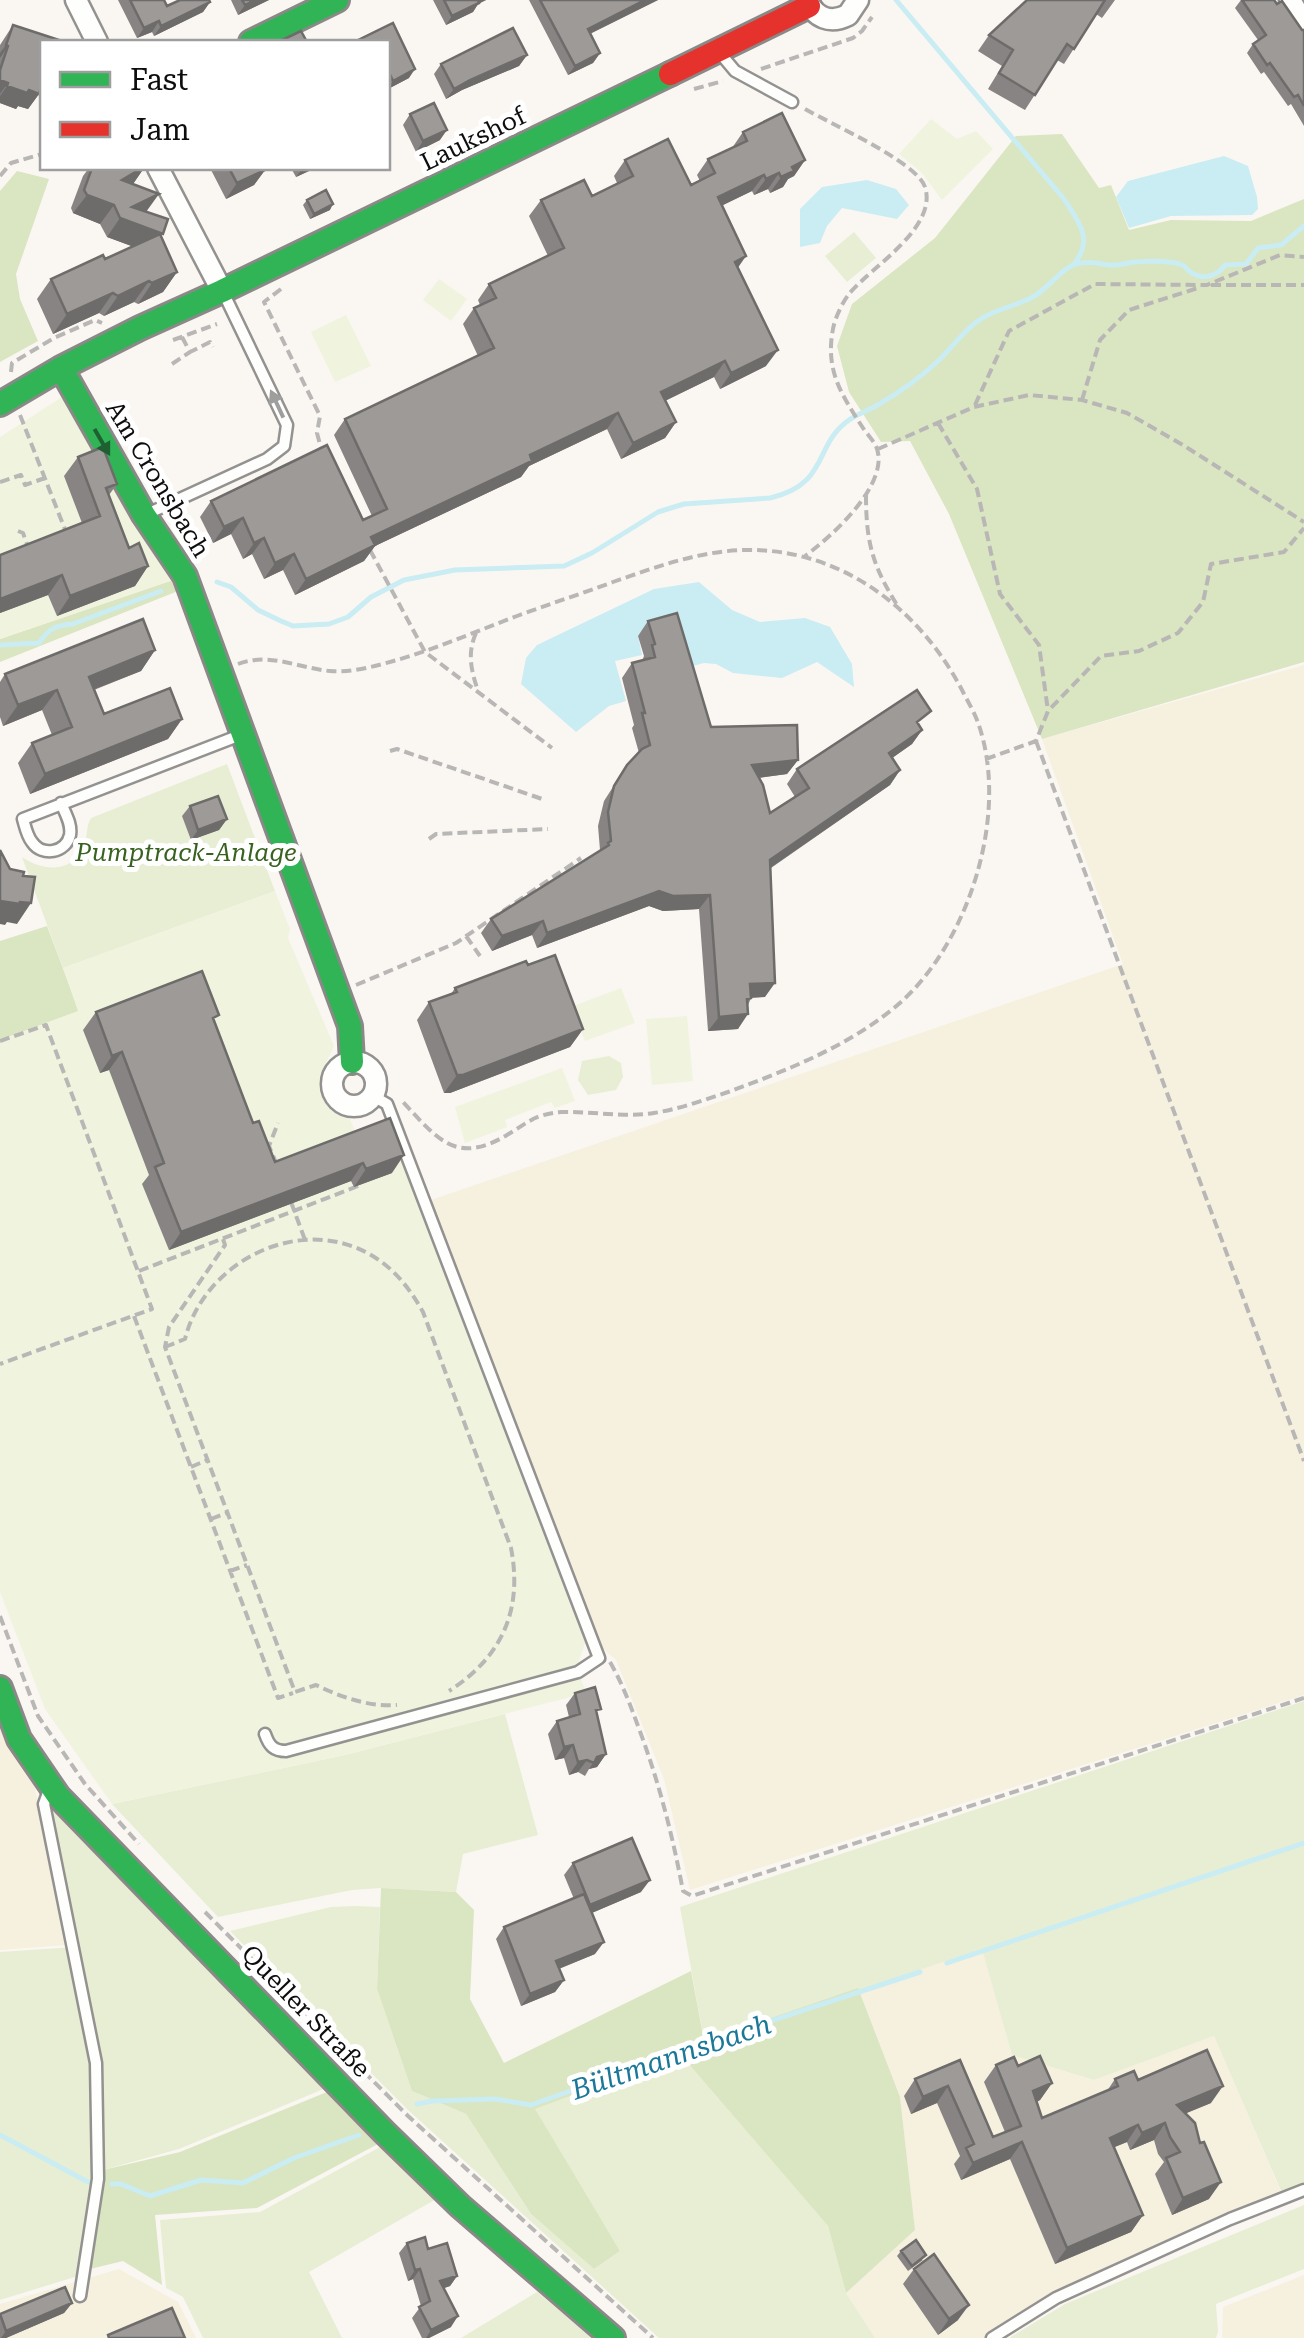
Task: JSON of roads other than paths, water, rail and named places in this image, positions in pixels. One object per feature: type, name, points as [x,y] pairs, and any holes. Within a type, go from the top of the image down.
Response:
[{"type":"street","points":[[76,0],[96,40]]},
{"type":"street","points":[[254,40],[296,9],[338,0]]},
{"type":"street","points":[[1290,0],[1304,24]]},
{"type":"street","name":"Laukshof","points":[[10,409],[61,368],[719,51],[808,3],[822,18],[840,19],[867,5]]},
{"type":"street","points":[[159,170],[222,291]]},
{"type":"street","name":"Am Cronsbach","points":[[61,368],[144,515],[185,576],[350,1026],[352,1062]]},
{"type":"street","points":[[352,1062],[360,1062],[371,1070],[380,1100],[357,1106],[343,1104],[334,1094],[335,1073],[352,1062]]},
{"type":"street","name":"Queller Straße","points":[[0,1688],[19,1739],[58,1796],[384,2132],[460,2206],[613,2338]]},
{"type":"lane","points":[[719,51],[742,75],[792,102]]},
{"type":"lane","points":[[144,515],[267,459],[284,446],[287,425],[222,291]]},
{"type":"lane","points":[[62,804],[70,829],[68,842],[51,852],[38,849],[22,819],[243,734]]},
{"type":"lane","points":[[265,1734],[270,1746],[286,1751],[578,1672],[599,1658],[380,1100]]},
{"type":"lane","points":[[51,1785],[44,1804],[96,2063],[98,2179],[80,2296]]},
{"type":"lane","points":[[992,2338],[1056,2298],[1304,2190]]},
{"type":"water","points":[[1224,156],[1248,166],[1258,209],[1252,215],[1171,216],[1129,228],[1116,197],[1128,181]]},
{"type":"water","points":[[867,180],[896,189],[909,205],[897,219],[842,208],[827,226],[820,243],[800,247],[800,209],[822,187]]},
{"type":"water","points":[[699,582],[732,610],[760,622],[805,618],[830,627],[852,664],[854,687],[817,662],[782,678],[733,673],[704,663],[681,672],[667,627],[638,635],[642,655],[615,661],[626,701],[609,706],[576,732],[521,684],[526,658],[537,645],[654,589]]},
{"type":"waterway","points":[[896,0],[1064,199],[1084,239],[1074,264]]},
{"type":"waterway","points":[[217,582],[231,587],[258,610],[293,626],[329,624],[348,617],[371,597],[404,580],[455,570],[564,566],[658,512],[684,504],[770,498],[789,492],[812,474],[830,441],[849,420],[916,380],[981,319],[1031,298],[1073,265],[1169,262],[1206,277],[1225,265],[1246,264],[1258,248],[1281,245],[1304,226]]},
{"type":"waterway","points":[[0,645],[39,643],[57,627],[161,591]]},
{"type":"waterway","name":"Bültmannsbach","points":[[947,1963],[1304,1843]]},
{"type":"waterway","name":"Bültmannsbach","points":[[417,2104],[495,2099],[531,2105],[920,1972]]},
{"type":"waterway","name":"Bültmannsbach","points":[[0,2135],[88,2182]]},
{"type":"waterway","name":"Bültmannsbach","points":[[112,2184],[150,2196],[201,2180],[243,2183],[294,2158],[359,2135]]},
{"type":"park label","name":"Pumptrack-Anlage","points":[[186,852]]}]
